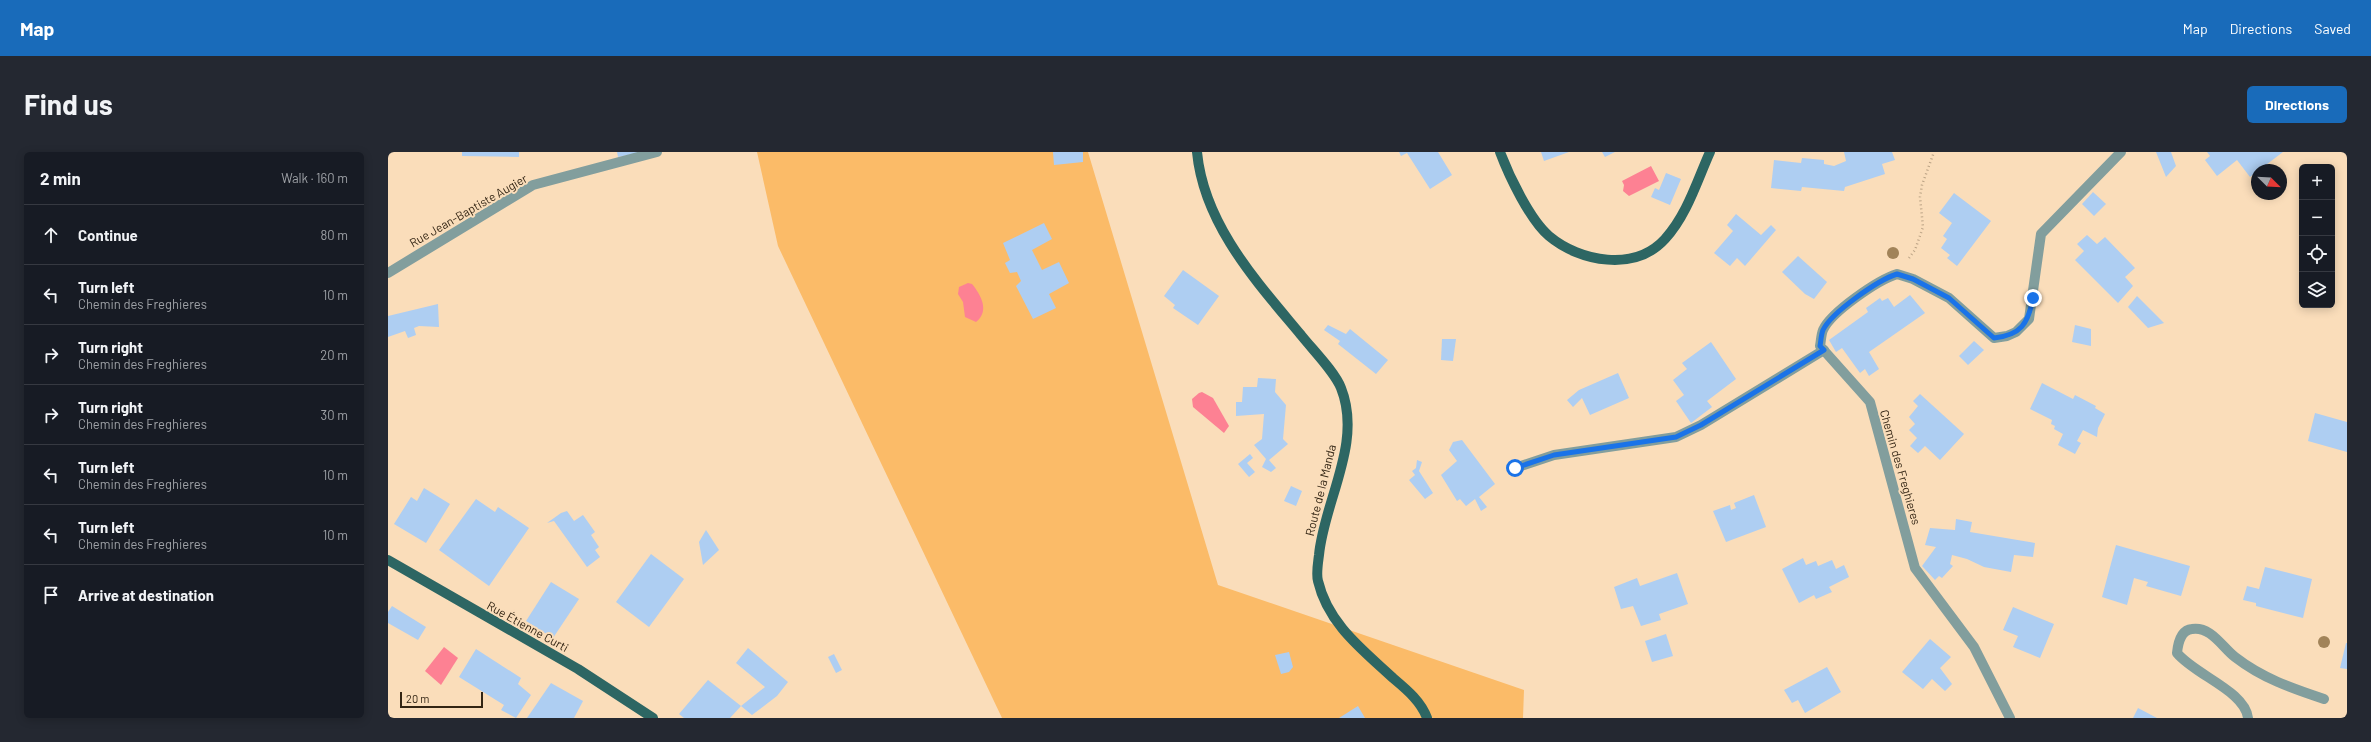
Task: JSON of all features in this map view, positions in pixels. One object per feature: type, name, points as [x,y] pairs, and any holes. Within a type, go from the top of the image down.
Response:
[{"type":"main road","name":"Route de la Manda","points":[[1197,152],[1205,192],[1215,217],[1229,241],[1268,296],[1319,357],[1341,387],[1348,418],[1344,454],[1320,542],[1317,580],[1329,612],[1351,639],[1412,694],[1427,718]]},
{"type":"main road","points":[[1500,152],[1507,171],[1528,208],[1548,236],[1587,258],[1619,261],[1636,257],[1665,239],[1690,200],[1710,152]]},
{"type":"main road","name":"Rue Étienne Curti","points":[[388,560],[578,669],[653,718]]},
{"type":"street","name":"Rue Jean-Baptiste Augier","points":[[388,273],[533,185],[657,152]]},
{"type":"street","points":[[1515,468],[1554,455],[1676,437],[1701,425],[1824,350],[1820,346],[1824,330],[1838,313],[1874,284],[1897,274],[1913,279],[1949,298],[1994,338],[2007,336],[2016,332],[2029,318],[2041,234],[2121,152]]},
{"type":"street","name":"Chemin des Freghieres","points":[[1824,350],[1870,402],[1915,568],[1974,647],[2010,718]]},
{"type":"street","points":[[2248,718],[2243,703],[2230,692],[2196,671],[2177,653],[2178,643],[2184,632],[2192,629],[2204,630],[2255,672],[2283,686],[2324,698]]},
{"type":"path","points":[[1897,274],[1915,250],[1923,227],[1920,197],[1922,186],[1934,152]]},
{"type":"shaded area","points":[[757,152],[1088,152],[1218,585],[1524,690],[1523,718],[1002,718],[778,246]]},
{"type":"shaded area","points":[[1651,166],[1659,181],[1629,196],[1623,191],[1624,185],[1622,181]]},
{"type":"shaded area","points":[[968,283],[972,284],[975,288],[983,303],[983,313],[976,322],[965,317],[963,302],[958,294],[959,287]]},
{"type":"shaded area","points":[[1202,392],[1213,398],[1229,426],[1224,433],[1193,407],[1192,399]]},
{"type":"shaded area","points":[[444,647],[458,658],[441,685],[425,671]]},
{"type":"building","points":[[462,152],[519,152],[519,157],[462,156]]},
{"type":"building","points":[[617,152],[643,152],[618,157]]},
{"type":"building","points":[[1053,152],[1083,152],[1083,162],[1054,165]]},
{"type":"building","points":[[1399,152],[1438,152],[1452,175],[1430,189],[1407,153],[1401,156]]},
{"type":"building","points":[[1541,152],[1569,152],[1544,161]]},
{"type":"building","points":[[1602,152],[1615,152],[1605,157]]},
{"type":"building","points":[[1844,152],[1892,152],[1895,160],[1882,164],[1885,174],[1845,187],[1844,191],[1802,187],[1801,191],[1771,188],[1774,160],[1801,163],[1802,158],[1824,160],[1824,164],[1834,166],[1846,161]]},
{"type":"building","points":[[2156,152],[2171,152],[2176,166],[2166,177]]},
{"type":"building","points":[[2207,152],[2283,152],[2267,164],[2251,164],[2250,177],[2237,160],[2217,176],[2205,160],[2210,156]]},
{"type":"building","points":[[1666,173],[1681,179],[1670,205],[1651,197],[1655,188],[1659,190]]},
{"type":"building","points":[[2093,192],[2106,204],[2094,216],[2082,204]]},
{"type":"building","points":[[1954,193],[1991,221],[1957,266],[1947,258],[1950,255],[1941,248],[1947,239],[1943,236],[1952,223],[1939,213]]},
{"type":"building","points":[[1736,214],[1761,235],[1771,225],[1776,230],[1745,266],[1737,258],[1730,266],[1714,253],[1733,231],[1727,225]]},
{"type":"building","points":[[1044,223],[1052,239],[1032,250],[1042,270],[1059,262],[1069,283],[1049,294],[1056,308],[1033,319],[1016,286],[1021,281],[1017,272],[1010,273],[1005,263],[1010,260],[1003,243]]},
{"type":"building","points":[[2087,235],[2097,244],[2105,237],[2135,268],[2125,277],[2133,286],[2118,303],[2075,260],[2084,251],[2077,244]]},
{"type":"building","points":[[1798,256],[1827,282],[1814,299],[1805,294],[1782,272]]},
{"type":"building","points":[[1183,270],[1219,296],[1198,325],[1173,308],[1175,305],[1164,296]]},
{"type":"building","points":[[1910,295],[1925,313],[1869,352],[1879,369],[1869,376],[1865,369],[1860,373],[1842,348],[1836,352],[1829,340],[1868,312],[1866,308],[1880,298],[1882,301],[1888,298],[1894,307]]},
{"type":"building","points":[[2137,296],[2164,323],[2148,328],[2128,307]]},
{"type":"building","points":[[438,304],[439,327],[419,326],[414,328],[416,335],[408,338],[405,331],[388,337],[388,316]]},
{"type":"building","points":[[1328,325],[1346,334],[1350,329],[1388,360],[1376,374],[1338,344],[1340,341],[1324,330]]},
{"type":"building","points":[[2075,325],[2091,329],[2091,346],[2072,342]]},
{"type":"building","points":[[1442,339],[1456,339],[1453,361],[1441,360]]},
{"type":"building","points":[[1974,341],[1984,350],[1968,365],[1959,356]]},
{"type":"building","points":[[1711,342],[1736,379],[1707,401],[1712,407],[1691,423],[1676,401],[1684,395],[1673,380],[1687,369],[1682,363]]},
{"type":"building","points":[[1618,373],[1629,398],[1590,415],[1582,398],[1573,407],[1567,400],[1579,390]]},
{"type":"building","points":[[1258,378],[1276,379],[1275,392],[1286,405],[1283,439],[1288,444],[1269,460],[1276,468],[1271,472],[1262,467],[1266,459],[1254,445],[1262,439],[1264,414],[1236,416],[1236,402],[1242,402],[1243,387],[1257,387]]},
{"type":"building","points":[[2042,383],[2073,399],[2075,395],[2096,406],[2095,408],[2105,414],[2098,428],[2097,437],[2083,430],[2077,441],[2081,443],[2075,454],[2058,445],[2063,434],[2054,429],[2055,426],[2051,424],[2052,420],[2030,409]]},
{"type":"building","points":[[1920,394],[1964,434],[1940,460],[1925,446],[1918,453],[1910,446],[1917,438],[1909,430],[1915,424],[1909,417],[1918,406],[1913,401]]},
{"type":"building","points":[[2315,413],[2347,422],[2347,452],[2308,441]]},
{"type":"building","points":[[1462,440],[1495,484],[1479,497],[1487,507],[1481,511],[1475,499],[1466,506],[1460,499],[1457,501],[1441,475],[1457,461],[1449,450],[1453,442]]},
{"type":"building","points":[[1250,454],[1253,458],[1247,463],[1255,472],[1249,477],[1238,464]]},
{"type":"building","points":[[1417,460],[1422,462],[1419,471],[1433,493],[1425,499],[1409,480],[1415,475],[1412,471],[1416,468]]},
{"type":"building","points":[[1291,486],[1302,491],[1296,506],[1284,501]]},
{"type":"building","points":[[424,488],[450,504],[426,543],[394,524],[411,497],[417,501]]},
{"type":"building","points":[[1754,495],[1766,527],[1726,542],[1713,511],[1730,505],[1731,510],[1736,508],[1734,503]]},
{"type":"building","points":[[476,499],[495,512],[498,507],[529,528],[489,586],[439,550]]},
{"type":"building","points":[[567,511],[574,521],[583,515],[595,532],[591,535],[599,547],[595,550],[600,557],[587,567],[554,521],[547,523],[561,513]]},
{"type":"building","points":[[1956,519],[1972,522],[1970,532],[2035,543],[2033,557],[2014,555],[2011,572],[1984,567],[1967,559],[1952,555],[1950,564],[1953,566],[1942,578],[1939,576],[1935,580],[1922,566],[1936,547],[1925,545],[1930,528],[1955,530]]},
{"type":"building","points":[[706,530],[719,550],[703,565],[699,542]]},
{"type":"building","points":[[2116,545],[2190,566],[2181,596],[2146,586],[2148,582],[2134,578],[2127,605],[2102,597]]},
{"type":"building","points":[[651,554],[684,579],[649,627],[616,602]]},
{"type":"building","points":[[1803,558],[1806,565],[1816,561],[1818,566],[1832,560],[1836,569],[1844,565],[1849,577],[1829,587],[1832,592],[1816,599],[1814,595],[1799,603],[1782,569]]},
{"type":"building","points":[[2265,567],[2312,579],[2303,618],[2256,606],[2256,603],[2243,600],[2247,586],[2259,589]]},
{"type":"building","points":[[1677,573],[1688,604],[1659,614],[1661,620],[1641,626],[1633,606],[1621,609],[1614,587],[1637,578],[1640,586]]},
{"type":"building","points":[[551,582],[579,599],[553,638],[526,621]]},
{"type":"building","points":[[392,606],[426,627],[418,640],[388,623],[388,612]]},
{"type":"building","points":[[2013,607],[2054,624],[2040,658],[2013,647],[2018,636],[2003,630]]},
{"type":"building","points":[[1666,634],[1673,656],[1652,662],[1645,641]]},
{"type":"building","points":[[1930,639],[1951,657],[1940,668],[1952,684],[1945,691],[1932,679],[1923,689],[1902,672]]},
{"type":"building","points":[[2347,643],[2347,669],[2340,668]]},
{"type":"building","points":[[748,648],[788,682],[777,696],[752,715],[741,706],[765,687],[736,663]]},
{"type":"building","points":[[476,649],[521,678],[518,684],[531,695],[516,718],[501,710],[504,705],[459,677]]},
{"type":"building","points":[[1289,652],[1293,667],[1289,672],[1281,674],[1275,655]]},
{"type":"building","points":[[834,654],[842,670],[836,673],[828,657]]},
{"type":"building","points":[[1827,667],[1841,692],[1805,713],[1798,700],[1792,703],[1784,690]]},
{"type":"building","points":[[708,680],[741,706],[730,718],[684,718],[679,714]]},
{"type":"building","points":[[551,683],[583,701],[574,718],[527,718]]},
{"type":"building","points":[[1358,706],[1365,718],[1339,718]]},
{"type":"building","points":[[2138,708],[2157,718],[2133,718]]},
{"type":"route","points":[[1515,468],[1554,455],[1676,437],[1701,425],[1824,350],[1820,346],[1824,330],[1838,313],[1874,284],[1884,278],[1897,274],[1913,279],[1937,291],[1949,298],[1994,338],[2007,336],[2016,332],[2029,318],[2033,298]]}]
